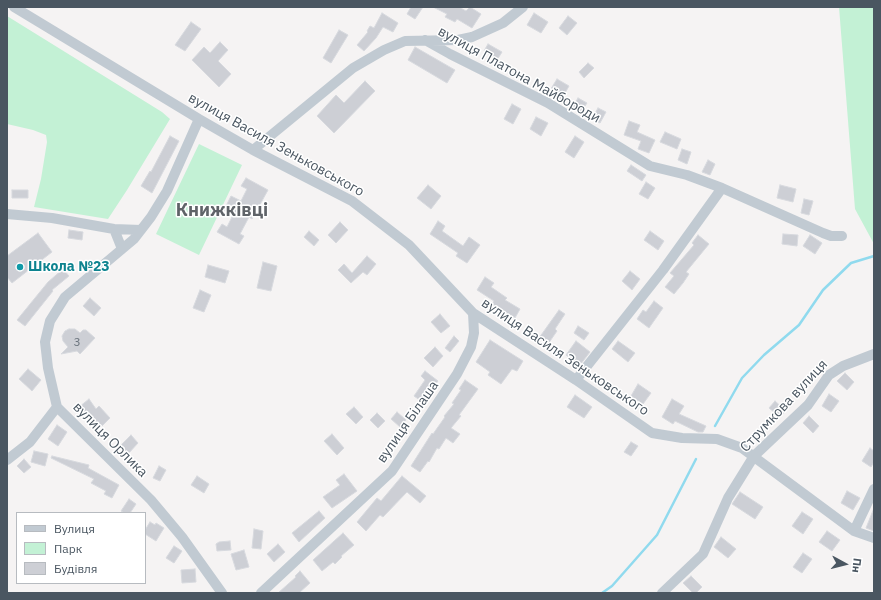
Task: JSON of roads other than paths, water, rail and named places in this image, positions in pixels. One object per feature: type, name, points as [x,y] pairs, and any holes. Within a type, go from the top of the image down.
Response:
[{"type":"street","name":"вулиця Василя Зеньковського","points":[[14,7],[199,119],[253,150],[352,202],[409,245],[473,313],[576,380],[652,433],[682,438],[717,439],[742,448],[854,531],[874,538]]},
{"type":"street","points":[[253,150],[353,68],[384,50],[405,41],[458,40],[472,37],[504,23],[523,7]]},
{"type":"street","name":"вулиця Платона Майбороди","points":[[425,40],[548,103],[650,166],[687,175],[722,188],[823,234],[842,236]]},
{"type":"street","name":"вулиця Орлика","points":[[199,119],[167,191],[152,217],[134,239],[64,297],[50,321],[45,342],[48,368],[57,407],[151,500],[182,537],[222,593]]},
{"type":"street","points":[[576,380],[663,270],[722,188]]},
{"type":"street","points":[[7,214],[52,218],[114,229],[141,230]]},
{"type":"street","points":[[114,229],[122,249]]},
{"type":"street","name":"вулиця Білаша","points":[[261,593],[392,471],[457,374],[471,347],[474,333],[473,313]]},
{"type":"street","name":"Струмкова вулиця","points":[[662,593],[703,554],[728,498],[754,456],[808,405],[829,375],[843,366],[874,354]]},
{"type":"street","points":[[7,460],[30,442],[57,407]]},
{"type":"street","points":[[854,531],[874,489]]},
{"type":"waterway","points":[[715,426],[742,378],[764,355],[799,325],[823,290],[851,263],[874,256]]},
{"type":"waterway","points":[[602,593],[612,586],[657,535],[696,459]]},
{"type":"place","name":"Школа №23","points":[[20,267]]},
{"type":"district","name":"Книжківці","points":[[222,211]]}]
